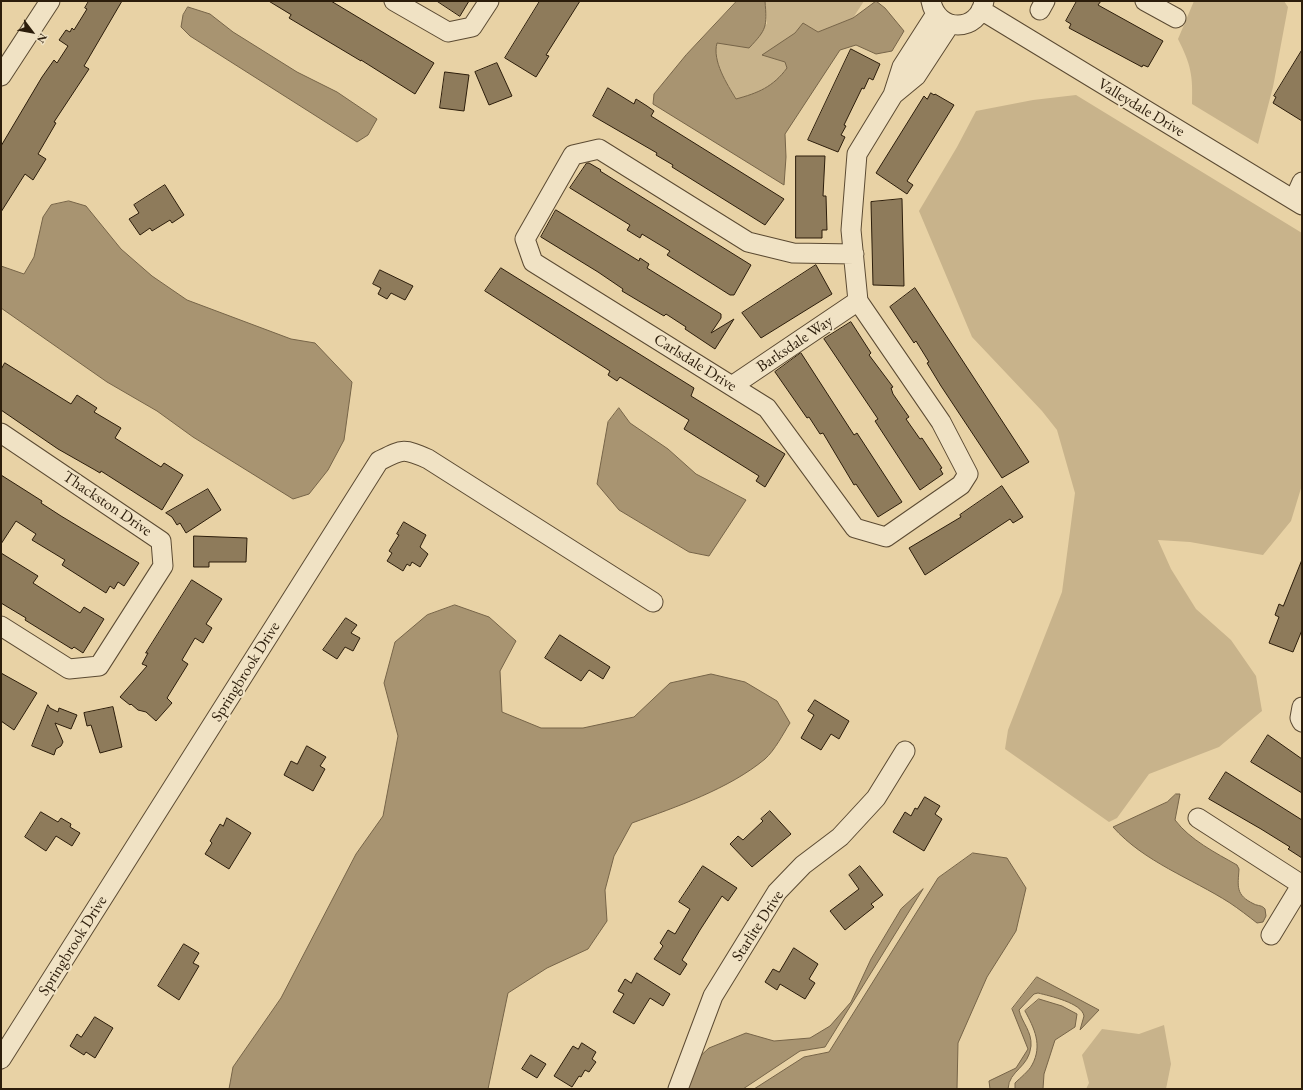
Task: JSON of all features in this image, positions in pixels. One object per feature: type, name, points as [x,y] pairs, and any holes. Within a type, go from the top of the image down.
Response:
[{"type":"street","points":[[1,76],[50,1]]},
{"type":"street","points":[[394,1],[448,32],[472,27],[489,1]]},
{"type":"street","points":[[1145,1],[1176,18]]},
{"type":"street","points":[[939,13],[964,24],[971,21],[983,6]]},
{"type":"street","name":"Valleydale Drive","points":[[983,6],[1298,202]]},
{"type":"street","name":"Carlsdale Drive","points":[[854,254],[793,253],[748,242],[599,149],[573,155],[525,239],[533,262],[767,408],[855,528],[886,537],[961,485],[968,474],[941,422],[858,301],[854,254],[851,230],[857,154],[893,95],[902,67],[919,56],[939,13]]},
{"type":"street","points":[[1298,202],[1302,182]]},
{"type":"street","name":"Barksdale Way","points":[[732,386],[858,301]]},
{"type":"street","name":"Thackston Drive","points":[[1,434],[162,541],[163,566],[99,666],[69,669],[1,626]]},
{"type":"street","name":"Springbrook Drive","points":[[1,1059],[378,461],[399,451],[406,450],[423,456],[653,602]]},
{"type":"street","points":[[1302,708],[1300,718],[1302,722]]},
{"type":"street","name":"Starlite Drive","points":[[678,1089],[713,996],[777,892],[803,865],[840,837],[876,798],[905,751]]},
{"type":"street","points":[[1198,818],[1302,885],[1271,935]]},
{"type":"shaded area","points":[[737,1],[765,1],[766,22],[762,32],[749,48],[717,43],[716,50],[718,65],[736,99],[771,85],[782,75],[787,68],[785,62],[762,55],[795,33],[803,23],[818,32],[853,18],[876,1],[885,8],[904,31],[892,51],[876,54],[856,45],[840,50],[785,134],[786,157],[784,185],[653,104],[654,94],[686,55]]},
{"type":"shaded area","points":[[765,1],[864,1],[853,18],[818,32],[803,23],[795,33],[763,55],[785,62],[787,68],[777,82],[753,94],[736,99],[718,65],[716,50],[717,43],[767,24]]},
{"type":"shaded area","points":[[1194,1],[1284,1],[1288,7],[1273,87],[1258,144],[1192,104],[1190,70],[1186,56],[1178,39]]},
{"type":"shaded area","points":[[188,7],[210,14],[233,32],[297,72],[337,92],[377,119],[368,135],[357,142],[190,36],[181,27],[183,15]]},
{"type":"shaded area","points":[[1076,95],[1302,233],[1302,485],[1291,521],[1263,555],[1190,542],[1158,540],[1171,569],[1196,609],[1231,640],[1256,676],[1262,711],[1219,747],[1149,774],[1117,818],[1109,822],[1005,749],[1008,730],[1062,592],[1075,493],[1057,430],[1042,411],[972,337],[919,211],[957,147],[976,111],[1033,100]]},
{"type":"shaded area","points":[[69,201],[86,206],[121,249],[152,276],[187,300],[291,339],[315,343],[352,382],[344,440],[328,470],[309,494],[293,499],[193,437],[157,411],[107,382],[1,308],[1,266],[24,274],[34,257],[43,217],[51,205]]},
{"type":"shaded area","points":[[619,408],[630,423],[668,449],[696,474],[746,500],[709,556],[689,552],[619,510],[597,484],[608,422]]},
{"type":"shaded area","points":[[455,605],[489,617],[516,641],[500,671],[502,712],[541,728],[583,728],[634,717],[670,683],[711,674],[745,682],[777,701],[790,723],[769,755],[751,770],[702,796],[632,823],[614,856],[605,890],[607,921],[588,949],[547,968],[508,993],[488,1089],[229,1089],[233,1067],[281,998],[356,854],[383,816],[398,736],[384,683],[395,642],[427,615]]},
{"type":"shaded area","points":[[1176,794],[1180,794],[1175,820],[1196,840],[1237,865],[1239,869],[1239,890],[1248,901],[1265,909],[1266,916],[1263,922],[1257,923],[1230,903],[1153,860],[1125,839],[1113,827],[1167,802]]},
{"type":"shaded area","points":[[973,853],[1007,858],[1026,888],[1016,931],[987,977],[958,1043],[957,1089],[754,1089],[804,1057],[829,1052],[938,878]]},
{"type":"shaded area","points":[[923,889],[825,1047],[800,1051],[743,1089],[686,1089],[696,1060],[709,1048],[746,1033],[774,1041],[810,1038],[830,1026],[851,1002],[871,959],[901,909]]},
{"type":"shaded area","points":[[1037,977],[1099,1010],[1080,1030],[1084,1016],[1078,1007],[1057,998],[1038,993],[1034,994],[1019,1010],[1031,1041],[1027,1059],[1012,1077],[1008,1089],[990,1089],[989,1081],[1016,1068],[1028,1049],[1012,1009]]},
{"type":"shaded area","points":[[1039,999],[1062,1006],[1077,1014],[1075,1027],[1055,1040],[1044,1074],[1043,1089],[1015,1089],[1015,1083],[1029,1070],[1037,1051],[1034,1030],[1025,1011]]},
{"type":"shaded area","points":[[1164,1025],[1171,1064],[1166,1089],[1086,1089],[1089,1083],[1082,1055],[1102,1029],[1139,1034]]},
{"type":"building","points":[[89,1],[122,1],[84,66],[89,69],[54,122],[56,123],[38,154],[46,159],[33,180],[25,174],[1,212],[1,146],[42,77],[54,60],[57,63],[68,46],[59,40],[66,30],[70,32],[72,28],[74,30],[87,9],[85,8]]},
{"type":"building","points":[[269,1],[331,1],[434,63],[415,94],[361,60],[289,18],[291,15]]},
{"type":"building","points":[[437,1],[469,1],[460,16]]},
{"type":"building","points":[[540,1],[580,1],[546,55],[549,56],[536,77],[505,58]]},
{"type":"building","points":[[1077,1],[1101,1],[1098,5],[1163,41],[1148,67],[1143,65],[1142,67],[1069,28],[1071,24],[1066,21]]},
{"type":"building","points":[[851,49],[880,64],[873,80],[869,78],[864,89],[862,88],[844,125],[846,126],[841,135],[845,137],[838,152],[808,140]]},
{"type":"building","points":[[1302,50],[1302,121],[1273,103],[1276,97],[1274,96]]},
{"type":"building","points":[[497,63],[512,96],[489,105],[475,72]]},
{"type":"building","points":[[445,72],[469,75],[464,111],[440,108]]},
{"type":"building","points":[[608,88],[634,104],[636,99],[654,111],[651,116],[784,199],[765,225],[672,167],[673,165],[656,155],[657,153],[593,116]]},
{"type":"building","points":[[931,93],[954,105],[907,181],[913,185],[907,194],[876,173],[924,96],[927,99]]},
{"type":"building","points":[[796,156],[825,156],[823,196],[826,196],[827,230],[822,230],[822,238],[796,238]]},
{"type":"building","points":[[587,163],[601,170],[600,171],[751,265],[734,295],[730,295],[667,255],[670,251],[642,234],[640,238],[627,230],[630,225],[570,188]]},
{"type":"building","points":[[165,185],[184,215],[172,223],[170,220],[152,231],[150,228],[140,235],[129,219],[139,213],[134,205]]},
{"type":"building","points":[[902,199],[904,286],[873,285],[871,202]]},
{"type":"building","points":[[556,210],[639,261],[640,258],[649,264],[647,268],[721,314],[721,318],[711,333],[734,319],[715,349],[666,314],[664,316],[622,291],[623,289],[598,272],[541,237]]},
{"type":"building","points":[[816,265],[832,294],[761,338],[742,313]]},
{"type":"building","points":[[501,268],[694,388],[691,396],[785,454],[765,487],[756,481],[759,476],[684,429],[689,420],[620,377],[617,381],[608,375],[610,371],[485,291]]},
{"type":"building","points":[[380,270],[413,286],[405,300],[391,293],[387,299],[378,294],[381,288],[373,284]]},
{"type":"building","points":[[915,288],[1029,462],[1002,478],[941,386],[916,341],[914,343],[890,307]]},
{"type":"building","points":[[851,322],[871,353],[869,355],[893,387],[891,388],[893,394],[909,417],[906,419],[920,439],[922,438],[942,468],[940,469],[943,474],[920,490],[875,421],[878,419],[824,339]]},
{"type":"building","points":[[801,353],[854,435],[857,433],[902,502],[878,517],[856,484],[854,485],[823,433],[820,434],[809,417],[807,418],[775,372]]},
{"type":"building","points":[[5,363],[71,404],[77,395],[97,408],[94,412],[121,428],[115,438],[161,467],[164,463],[183,475],[162,510],[101,471],[100,473],[58,449],[1,410],[1,370]]},
{"type":"building","points":[[1,475],[42,501],[41,503],[61,516],[139,563],[124,586],[118,582],[114,589],[110,586],[106,593],[62,565],[65,560],[32,540],[36,534],[16,521],[1,544]]},
{"type":"building","points":[[1002,486],[1023,517],[1013,523],[1010,519],[925,575],[909,548],[961,517],[960,515]]},
{"type":"building","points":[[208,489],[221,510],[186,533],[180,523],[177,525],[172,517],[166,513]]},
{"type":"building","points":[[404,522],[426,535],[420,547],[428,554],[420,567],[412,562],[410,566],[407,564],[403,571],[387,561],[392,553],[389,551],[399,535],[397,534]]},
{"type":"building","points":[[194,536],[247,538],[246,562],[209,562],[209,567],[194,567]]},
{"type":"building","points":[[1,553],[38,576],[33,583],[80,613],[84,607],[104,619],[83,653],[74,647],[72,649],[25,620],[26,618],[1,603]]},
{"type":"building","points":[[1302,560],[1302,630],[1293,652],[1269,643],[1279,617],[1275,615],[1279,604],[1283,606]]},
{"type":"building","points":[[192,580],[222,599],[206,624],[212,628],[203,643],[195,638],[182,660],[188,664],[167,698],[172,703],[156,721],[146,712],[138,710],[120,697],[147,666],[142,664],[148,653],[146,653]]},
{"type":"building","points":[[346,618],[357,625],[351,633],[360,638],[353,651],[345,647],[337,659],[323,650]]},
{"type":"building","points":[[560,635],[610,667],[603,679],[589,670],[581,681],[545,658]]},
{"type":"building","points":[[1,673],[37,693],[14,730],[1,721]]},
{"type":"building","points":[[815,700],[849,721],[839,739],[831,734],[821,750],[801,738],[814,715],[808,711]]},
{"type":"building","points":[[48,705],[50,708],[58,712],[59,708],[77,715],[71,729],[55,723],[63,742],[61,746],[56,749],[54,755],[32,746]]},
{"type":"building","points":[[113,707],[122,747],[100,753],[91,725],[87,726],[84,713]]},
{"type":"building","points":[[1268,735],[1302,759],[1302,793],[1251,762]]},
{"type":"building","points":[[307,746],[326,757],[320,766],[325,769],[313,791],[284,775],[291,761],[297,764]]},
{"type":"building","points":[[1226,772],[1302,820],[1302,858],[1288,849],[1290,847],[1209,799]]},
{"type":"building","points":[[925,797],[940,806],[935,814],[942,819],[924,851],[893,832],[905,812],[911,816],[915,808],[917,809]]},
{"type":"building","points":[[770,811],[791,834],[752,867],[730,844],[738,836],[743,840],[763,821],[761,819]]},
{"type":"building","points":[[41,812],[58,822],[61,818],[71,824],[70,827],[80,833],[72,846],[56,836],[46,851],[25,837]]},
{"type":"building","points":[[227,818],[251,833],[229,869],[205,854],[212,843],[210,841],[220,824],[223,826]]},
{"type":"building","points":[[703,866],[737,888],[728,901],[722,896],[682,960],[687,964],[680,975],[654,959],[663,946],[660,943],[668,930],[675,934],[690,909],[679,902]]},
{"type":"building","points":[[860,866],[883,895],[871,904],[874,907],[845,930],[830,911],[859,889],[849,875]]},
{"type":"building","points":[[184,944],[199,953],[193,963],[199,966],[179,1000],[158,986]]},
{"type":"building","points":[[794,948],[818,964],[809,979],[815,983],[805,999],[780,984],[777,990],[765,982],[773,969],[779,972]]},
{"type":"building","points":[[637,973],[670,994],[663,1006],[650,998],[634,1024],[613,1012],[624,994],[618,991],[625,979],[631,983]]},
{"type":"building","points":[[95,1017],[113,1028],[95,1058],[86,1052],[84,1055],[70,1046],[77,1034],[81,1037]]},
{"type":"building","points":[[582,1043],[596,1052],[592,1059],[596,1062],[589,1072],[585,1070],[581,1077],[579,1076],[572,1087],[554,1076],[573,1046],[578,1049]]},
{"type":"building","points":[[531,1055],[546,1064],[537,1078],[522,1069]]}]
